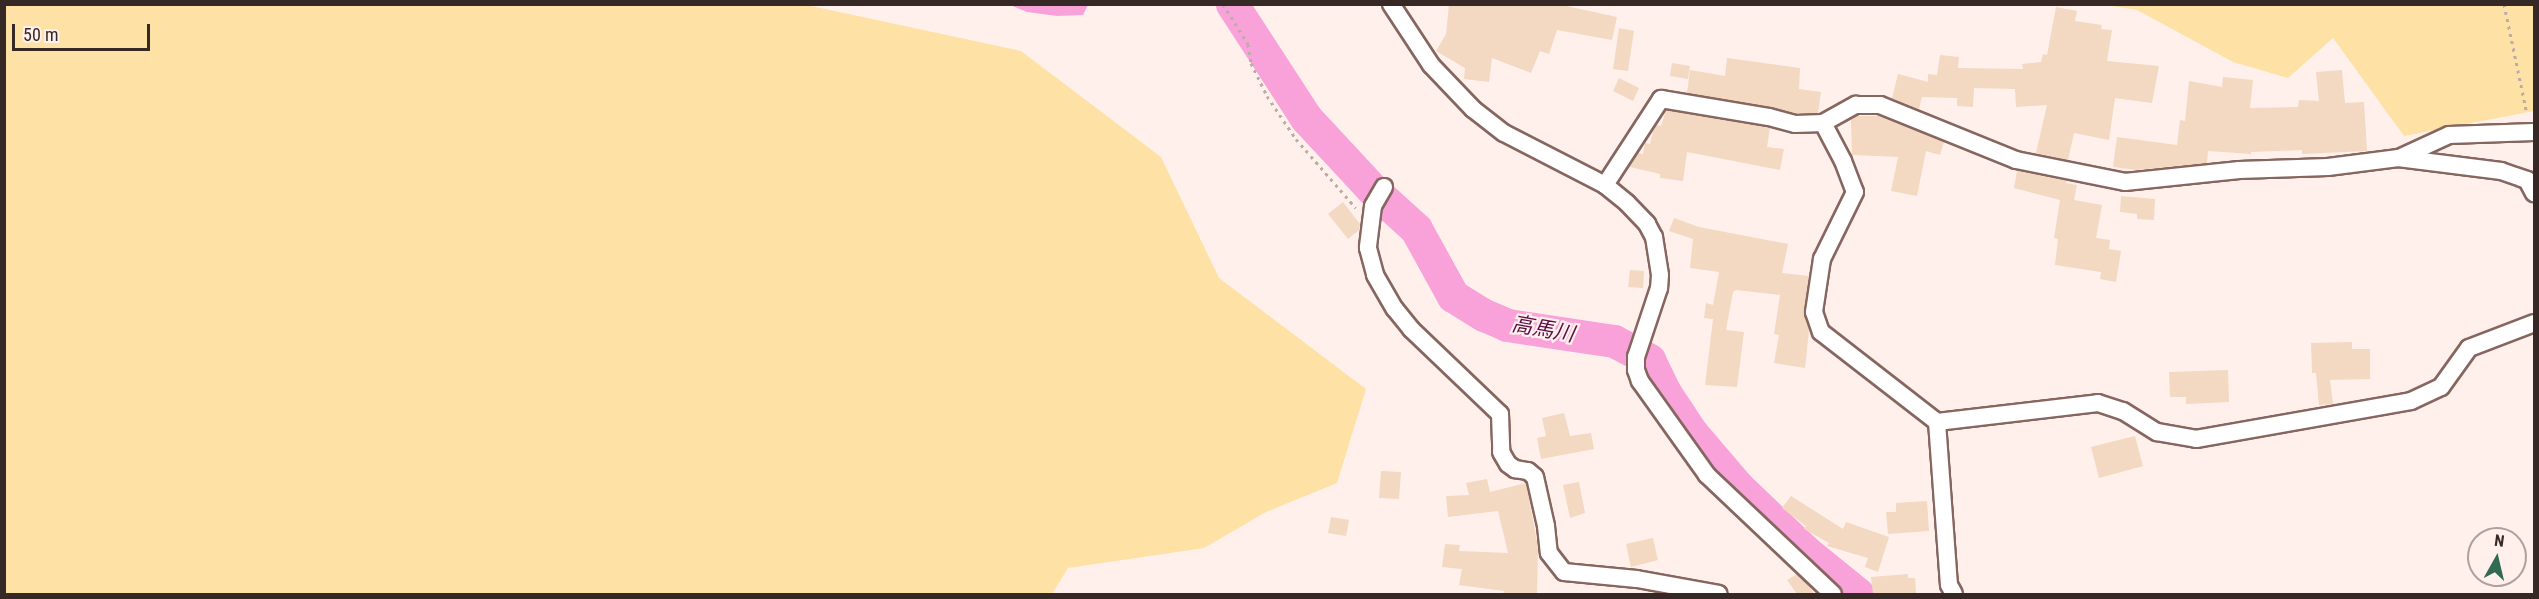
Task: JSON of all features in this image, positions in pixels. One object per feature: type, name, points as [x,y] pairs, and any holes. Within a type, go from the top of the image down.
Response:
[{"type":"street","points":[[1390,4],[1431,65],[1473,109],[1504,133],[1605,185],[1634,210],[1654,237],[1659,288],[1636,357],[1636,370],[1640,381],[1707,475],[1833,594]]},
{"type":"street","points":[[1605,185],[1661,99],[1769,117],[1795,124],[1823,123],[1856,105],[1880,105],[2016,160],[2125,182],[2239,170],[2328,167],[2398,158],[2502,171],[2527,180],[2535,193]]},
{"type":"street","points":[[1823,123],[1855,192],[1822,259],[1814,312],[1821,333],[1936,422],[2098,403],[2123,411],[2157,432],[2196,439],[2411,401],[2441,387],[2469,348],[2535,323]]},
{"type":"street","points":[[2398,158],[2449,135],[2533,132]]},
{"type":"street","points":[[1384,187],[1373,206],[1370,229],[1368,249],[1375,275],[1395,309],[1411,329],[1500,414],[1501,452],[1508,464],[1515,469],[1528,471],[1535,477],[1546,526],[1549,554],[1564,572],[1646,580],[1719,594]]},
{"type":"street","points":[[1936,422],[1949,585],[1954,594]]},
{"type":"path","points":[[1223,4],[1248,44],[1256,79],[1296,139],[1354,205],[1370,229]]},
{"type":"path","points":[[2504,4],[2533,132]]},
{"type":"shaded area","points":[[802,4],[1021,51],[1161,157],[1219,278],[1366,389],[1337,483],[1266,512],[1204,548],[1068,568],[1052,594],[5,594],[4,5]]},
{"type":"shaded area","points":[[1088,4],[1083,15],[1057,16],[1027,12],[1010,5]]},
{"type":"shaded area","points":[[2106,5],[2534,5],[2534,111],[2404,136],[2333,38],[2288,78],[2233,62],[2137,10]]},
{"type":"building","points":[[1449,4],[1557,4],[1617,17],[1612,40],[1557,30],[1549,54],[1540,51],[1531,73],[1492,58],[1489,82],[1464,79],[1465,68],[1436,51],[1446,34]]},
{"type":"building","points":[[2056,7],[2077,11],[2075,21],[2102,25],[2101,29],[2112,30],[2107,61],[2159,66],[2152,103],[2115,98],[2109,140],[2074,133],[2068,160],[2036,153],[2047,105],[2016,107],[2015,89],[1974,88],[1973,107],[1957,106],[1957,98],[1922,97],[1919,109],[1892,98],[1898,74],[1928,82],[1928,74],[1937,75],[1940,55],[1959,57],[1958,68],[2023,69],[2022,64],[2041,62],[2043,54],[2047,55]]},
{"type":"building","points":[[1619,28],[1634,31],[1628,71],[1613,69]]},
{"type":"building","points":[[1727,58],[1800,68],[1799,89],[1821,92],[1818,113],[1796,113],[1687,93],[1690,70],[1725,76]]},
{"type":"building","points":[[1672,63],[1690,66],[1688,79],[1670,76]]},
{"type":"building","points":[[2342,70],[2345,103],[2364,102],[2367,151],[2302,154],[2302,150],[2251,152],[2251,154],[2208,151],[2207,163],[2136,170],[2113,167],[2117,137],[2177,145],[2180,120],[2185,121],[2189,81],[2222,87],[2223,77],[2253,80],[2250,108],[2298,107],[2299,100],[2319,101],[2316,72]]},
{"type":"building","points":[[1619,78],[1639,88],[1633,101],[1613,91]]},
{"type":"building","points":[[1666,110],[1770,128],[1767,147],[1784,149],[1780,170],[1687,152],[1683,181],[1660,178],[1660,174],[1630,167],[1638,153],[1643,154],[1645,143],[1650,144],[1653,131],[1657,125],[1661,126]]},
{"type":"building","points":[[1857,116],[1878,116],[1944,142],[1940,155],[1926,151],[1917,196],[1891,191],[1898,157],[1852,155],[1851,120]]},
{"type":"building","points":[[2017,171],[2077,185],[2074,200],[2102,205],[2096,238],[2110,240],[2109,249],[2121,251],[2116,282],[2100,279],[2101,272],[2055,265],[2058,239],[2054,238],[2060,200],[2014,188]]},
{"type":"building","points":[[2121,196],[2155,199],[2154,220],[2137,219],[2137,214],[2120,212]]},
{"type":"building","points":[[1343,202],[1360,224],[1359,230],[1348,239],[1328,214]]},
{"type":"building","points":[[1674,218],[1699,227],[1788,244],[1782,273],[1809,276],[1804,310],[1809,330],[1805,368],[1774,363],[1779,335],[1774,334],[1780,295],[1736,290],[1733,292],[1726,330],[1744,332],[1737,387],[1705,385],[1713,319],[1704,318],[1706,303],[1713,305],[1719,272],[1690,268],[1693,239],[1669,231]]},
{"type":"building","points":[[1630,270],[1644,271],[1643,288],[1628,287]]},
{"type":"building","points":[[2352,342],[2352,349],[2370,349],[2370,379],[2330,380],[2333,404],[2319,405],[2316,373],[2312,373],[2311,343]]},
{"type":"building","points":[[2228,370],[2229,402],[2186,404],[2186,397],[2170,397],[2169,372]]},
{"type":"building","points":[[1564,413],[1570,436],[1591,433],[1594,449],[1541,459],[1537,438],[1546,436],[1542,418]]},
{"type":"building","points":[[2135,436],[2143,466],[2099,478],[2091,447]]},
{"type":"building","points":[[1381,471],[1401,472],[1399,499],[1379,498]]},
{"type":"building","points":[[1487,479],[1490,492],[1526,483],[1538,547],[1537,594],[1503,594],[1504,591],[1459,585],[1462,569],[1442,567],[1445,544],[1460,545],[1459,551],[1508,553],[1498,511],[1448,517],[1446,496],[1469,495],[1466,483]]},
{"type":"building","points":[[1579,482],[1585,513],[1570,518],[1563,485]]},
{"type":"building","points":[[1791,496],[1843,529],[1846,522],[1889,537],[1878,572],[1865,567],[1868,558],[1827,546],[1829,543],[1804,529],[1806,526],[1782,508]]},
{"type":"building","points":[[1927,501],[1929,531],[1888,534],[1886,512],[1896,512],[1896,503]]},
{"type":"building","points":[[1331,517],[1349,520],[1346,536],[1328,533]]},
{"type":"building","points":[[1653,538],[1658,560],[1631,567],[1626,544]]},
{"type":"building","points":[[1797,574],[1808,584],[1814,594],[1797,594],[1787,580]]},
{"type":"building","points":[[1908,574],[1908,578],[1915,578],[1916,594],[1873,594],[1871,577]]},
{"type":"waterway","name":"高馬川","points":[[1232,4],[1306,118],[1371,188],[1416,229],[1453,296],[1484,315],[1507,325],[1614,341],[1649,360],[1664,391],[1691,432],[1738,487],[1805,551],[1858,594]]}]
